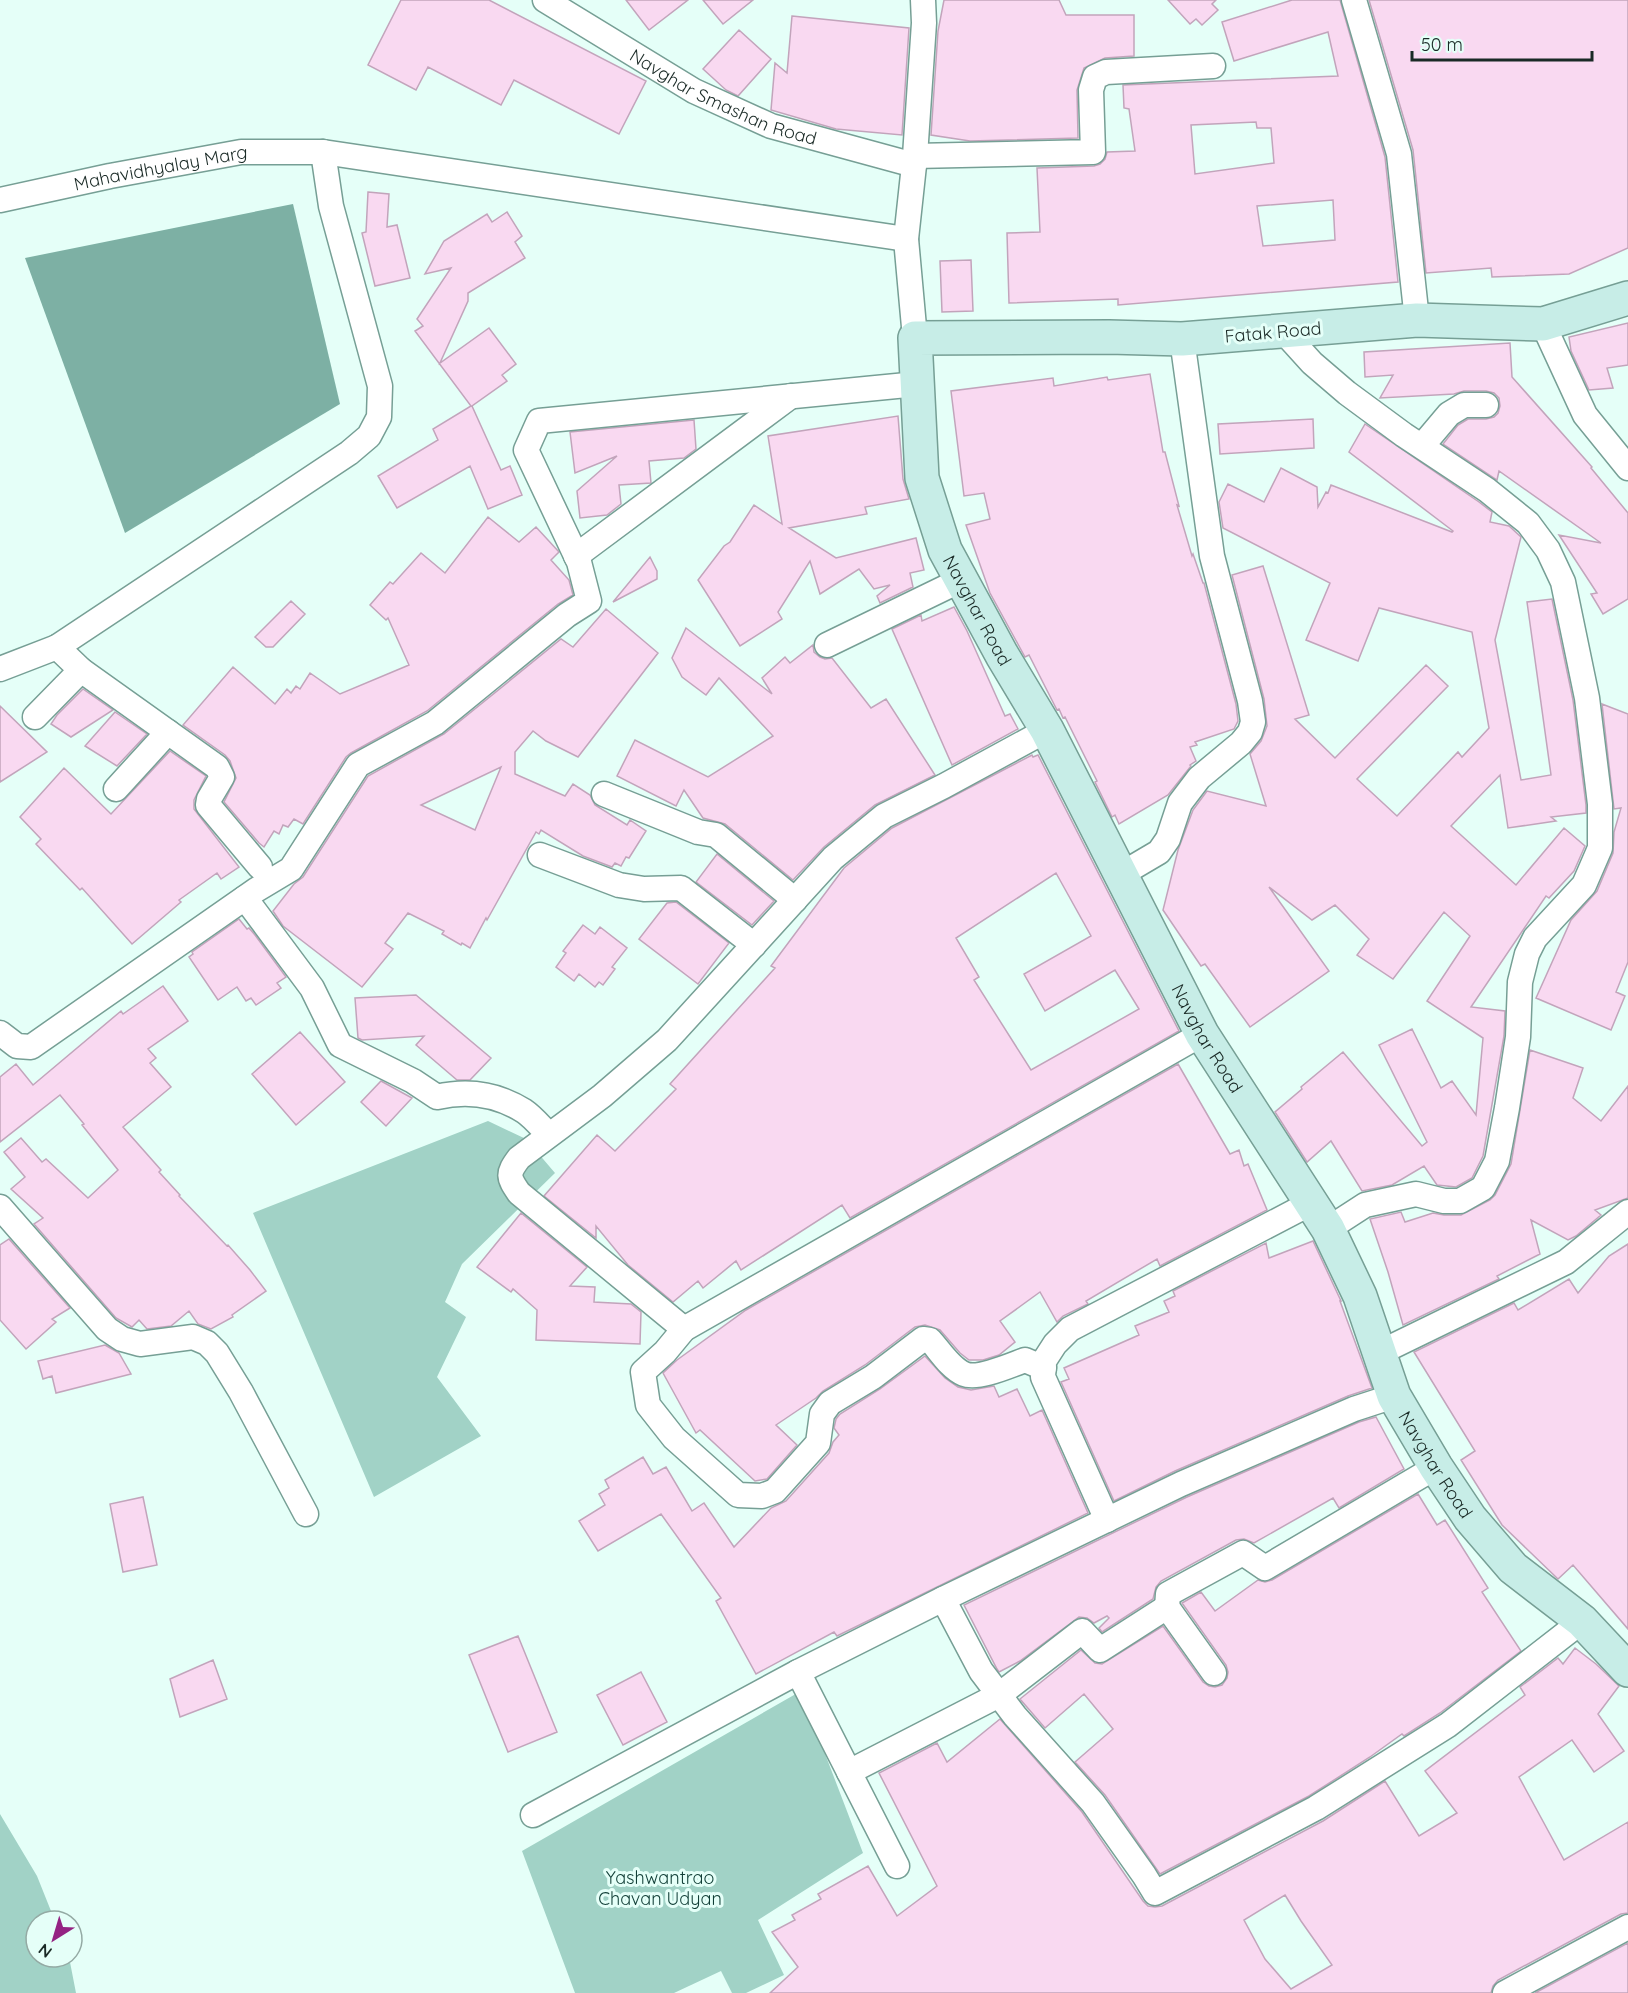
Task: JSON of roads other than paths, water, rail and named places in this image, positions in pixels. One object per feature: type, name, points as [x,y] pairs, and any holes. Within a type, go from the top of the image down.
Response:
[{"type":"main road","name":"Fatak Road","points":[[915,338],[1182,339],[1417,320],[1543,324],[1628,298]]},
{"type":"main road","name":"Navghar Road","points":[[915,338],[922,478],[945,550],[1002,655],[1047,730],[1202,1034],[1320,1216],[1360,1296],[1394,1396],[1436,1467],[1470,1518],[1513,1568],[1581,1621],[1627,1667]]},
{"type":"street","name":"Navghar Smashan Road","points":[[545,0],[694,91],[771,126],[914,161],[1093,152],[1092,90],[1095,77],[1106,72],[1213,66]]},
{"type":"street","points":[[915,338],[906,238],[924,23],[923,0]]},
{"type":"street","points":[[1354,0],[1399,154],[1417,320]]},
{"type":"street","name":"Mahavidhyalay Marg","points":[[0,200],[110,176],[241,152],[323,152],[906,238]]},
{"type":"street","points":[[0,669],[57,647],[349,453],[369,436],[379,417],[380,386],[331,206],[323,152]]},
{"type":"street","points":[[1543,324],[1585,415],[1628,468]]},
{"type":"street","points":[[1107,1521],[1043,1377],[1044,1361],[1055,1344],[1070,1329],[1320,1216],[1416,1194],[1444,1201],[1460,1201],[1484,1188],[1497,1161],[1507,1108],[1518,1037],[1520,982],[1527,954],[1535,938],[1584,885],[1600,848],[1600,804],[1587,698],[1563,582],[1548,550],[1528,523],[1487,490],[1347,393],[1312,363],[1283,331]]},
{"type":"street","points":[[1120,875],[1159,852],[1168,839],[1180,802],[1199,778],[1241,743],[1250,732],[1253,722],[1250,701],[1212,556],[1182,339]]},
{"type":"street","points":[[0,1033],[17,1046],[31,1047],[291,868],[358,765],[435,723],[567,615],[589,601],[576,556],[526,450],[539,421],[917,384]]},
{"type":"street","points":[[576,556],[791,396]]},
{"type":"street","points":[[1422,446],[1449,414],[1464,405],[1486,405]]},
{"type":"street","points":[[827,645],[961,580]]},
{"type":"street","points":[[57,647],[81,670],[218,768],[222,777],[208,805],[260,867]]},
{"type":"street","points":[[35,717],[81,670]]},
{"type":"street","points":[[684,1329],[519,1193],[510,1180],[510,1170],[519,1158],[548,1134],[602,1096],[667,1040],[833,858],[884,816],[1047,730]]},
{"type":"street","points":[[116,789],[168,732]]},
{"type":"street","points":[[604,794],[676,824],[698,832],[716,835],[795,900]]},
{"type":"street","points":[[540,855],[619,885],[644,889],[681,888],[754,945]]},
{"type":"street","points":[[245,898],[312,988],[340,1045],[413,1081],[436,1097],[471,1092],[497,1099],[525,1112],[548,1134]]},
{"type":"street","points":[[1044,1368],[1025,1360],[981,1375],[966,1375],[950,1364],[930,1340],[923,1340],[873,1377],[830,1403],[822,1414],[818,1443],[774,1491],[762,1496],[750,1497],[738,1495],[674,1438],[648,1405],[643,1372],[665,1352],[684,1329],[1202,1034]]},
{"type":"street","points":[[0,1207],[107,1329],[122,1340],[140,1344],[193,1337],[207,1343],[217,1353],[241,1392],[306,1514]]},
{"type":"street","points":[[1379,1353],[1566,1262],[1628,1212]]},
{"type":"street","points":[[533,1815],[798,1672],[943,1599],[1181,1484],[1354,1409],[1394,1396]]},
{"type":"street","points":[[1214,1673],[1167,1607],[1168,1594],[1244,1553],[1265,1568],[1436,1467]]},
{"type":"street","points":[[943,1599],[981,1671],[1015,1716],[1093,1803],[1155,1893],[1316,1808],[1448,1725],[1581,1621]]},
{"type":"street","points":[[849,1772],[999,1695],[1082,1631],[1100,1650],[1167,1607]]},
{"type":"street","points":[[798,1672],[897,1866]]},
{"type":"street","points":[[1505,1993],[1628,1927]]},
{"type":"park label","name":"Yashwantrao Chavan Udyan","points":[[660,1887]]}]
